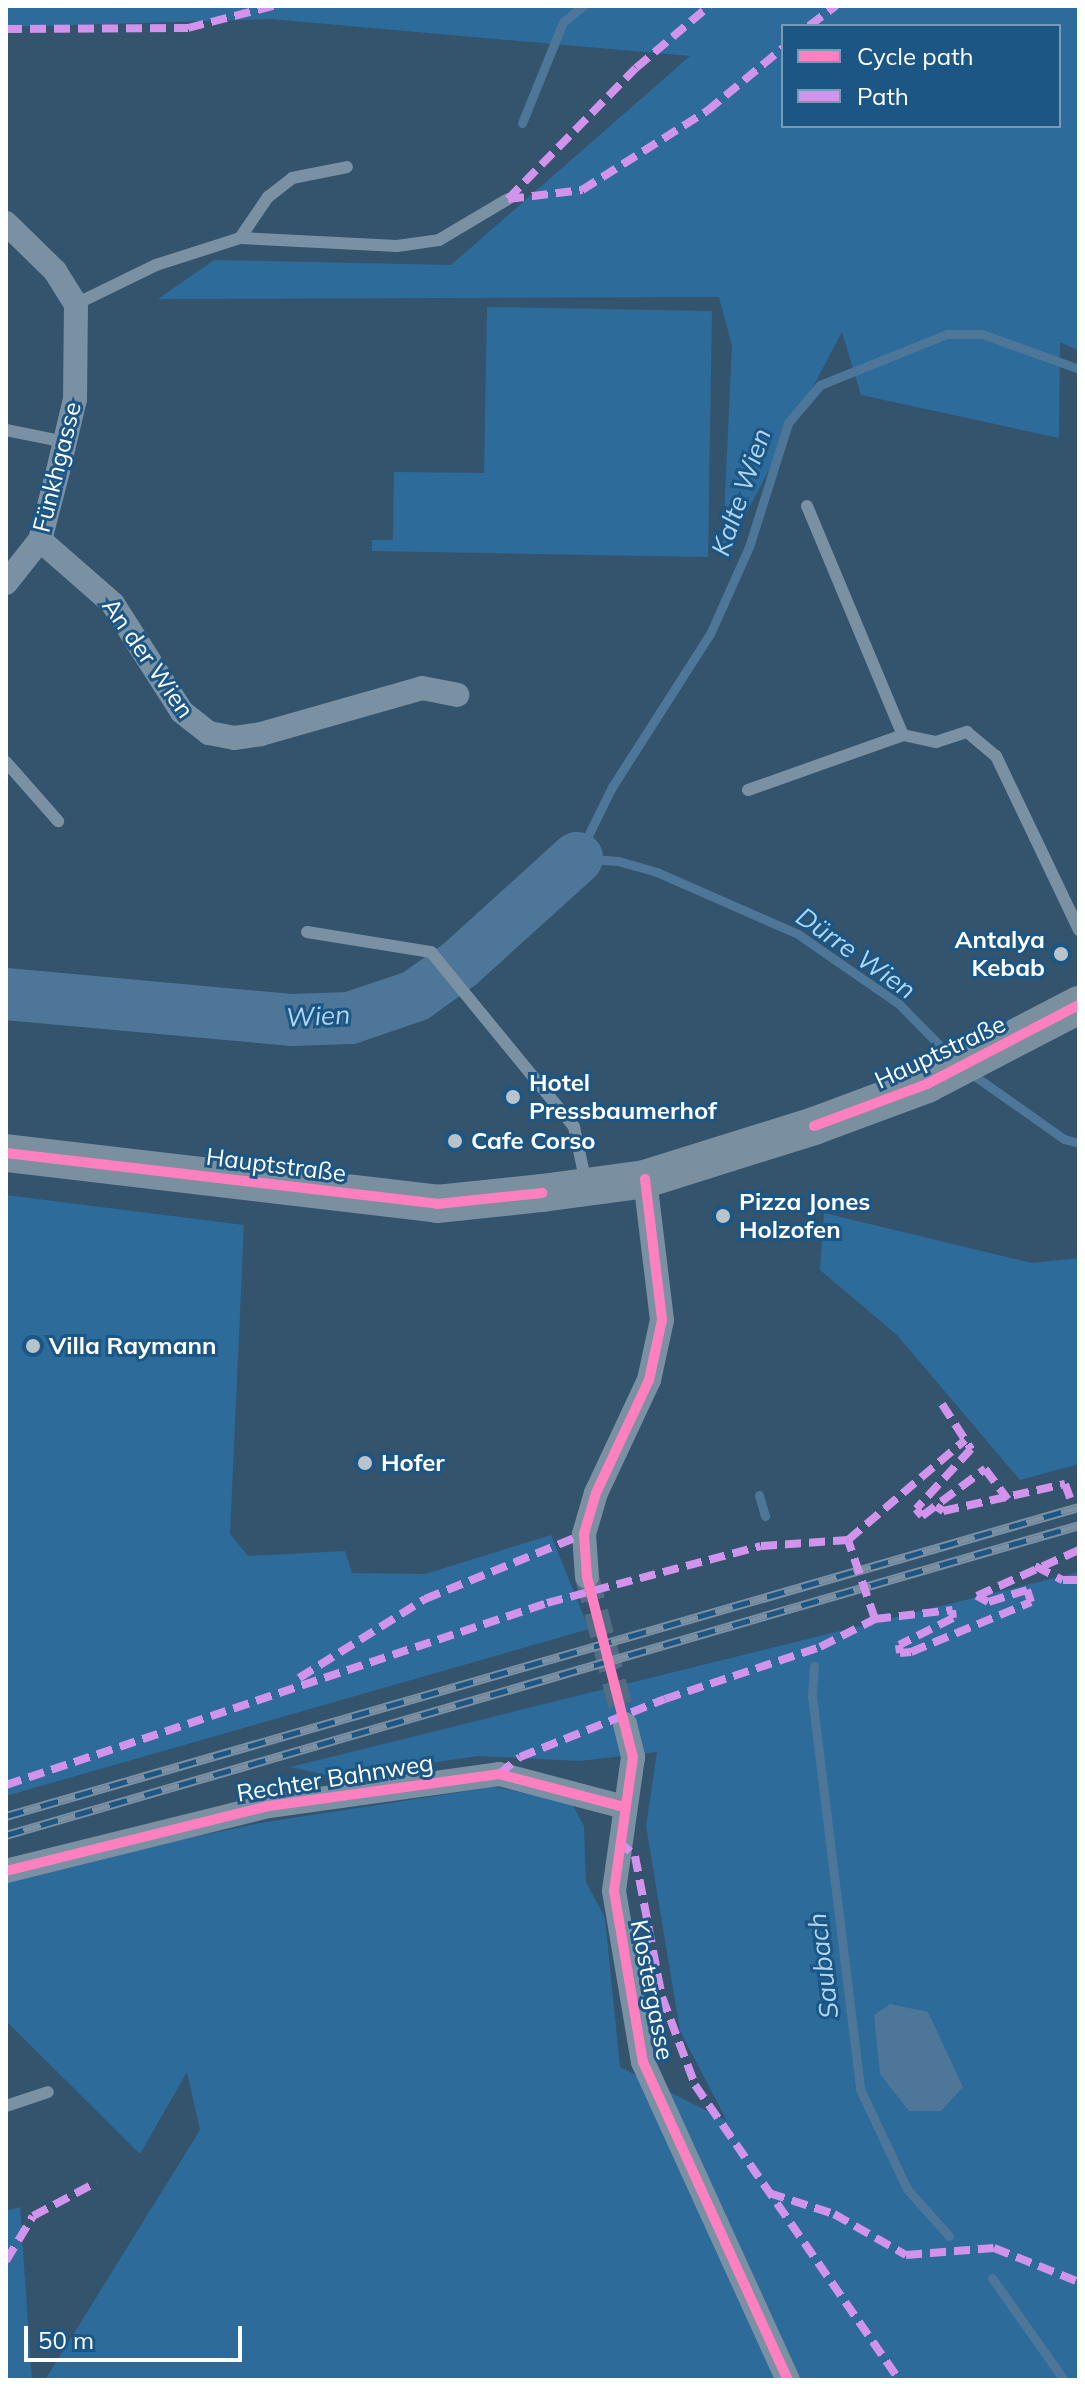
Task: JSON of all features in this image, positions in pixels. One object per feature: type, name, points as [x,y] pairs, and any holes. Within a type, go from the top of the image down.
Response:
[{"type":"main road","name":"Hauptstraße","points":[[6,1153],[437,1204],[645,1179],[927,1084],[1079,1005]]},
{"type":"street","points":[[6,223],[55,271],[76,304]]},
{"type":"street","name":"Fünkhgasse","points":[[6,583],[40,540],[65,442],[75,399],[76,304]]},
{"type":"street","name":"An der Wien","points":[[40,540],[113,604],[182,712],[209,733],[234,738],[261,734],[422,688],[457,695]]},
{"type":"street","points":[[587,1577],[584,1534],[596,1493],[649,1380],[662,1320],[645,1179]]},
{"type":"street","name":"Klostergasse","points":[[625,1724],[633,1757],[614,1891],[643,2062],[788,2380]]},
{"type":"street","name":"Rechter Bahnweg","points":[[6,1871],[269,1806],[499,1774],[624,1807]]},
{"type":"lane","points":[[240,238],[268,197],[292,178],[347,167]]},
{"type":"lane","points":[[76,304],[156,265],[240,238],[397,246],[439,240],[508,199]]},
{"type":"lane","points":[[6,430],[65,442]]},
{"type":"lane","points":[[807,506],[903,735]]},
{"type":"lane","points":[[748,790],[903,735],[936,742],[967,732],[996,756],[1079,930]]},
{"type":"lane","points":[[6,762],[58,821]]},
{"type":"lane","points":[[307,932],[431,952],[462,994],[574,1127],[587,1186]]},
{"type":"lane","points":[[6,2106],[48,2092]]},
{"type":"shaded area","points":[[6,6],[1079,6],[1079,351],[1060,342],[1059,438],[861,395],[842,332],[722,559],[732,346],[719,297],[158,299],[214,260],[451,265],[690,56],[270,19],[6,27]]},
{"type":"shaded area","points":[[487,307],[712,311],[708,557],[372,551],[372,540],[393,540],[394,472],[484,473]]},
{"type":"shaded area","points":[[6,1195],[244,1225],[230,1534],[248,1556],[345,1551],[352,1573],[425,1574],[551,1535],[589,1629],[6,1796]]},
{"type":"shaded area","points":[[824,1213],[1032,1263],[1079,1258],[1079,1464],[1020,1480],[897,1335],[820,1270]]},
{"type":"shaded area","points":[[1079,1572],[1079,2380],[45,2380],[200,2130],[187,2072],[140,2154],[6,2021],[6,1882],[26,1872],[266,1822],[494,1787],[571,1802],[584,1826],[586,1882],[605,1918],[620,2067],[727,2121],[680,2031],[646,1826],[657,1752],[580,1761],[478,1756],[335,1777],[290,1767]]},
{"type":"shaded area","points":[[890,2004],[928,2012],[963,2087],[941,2111],[909,2111],[880,2074],[874,2015]]},
{"type":"shaded area","points":[[20,2207],[32,2380],[6,2380],[6,2211]]},
{"type":"waterway","points":[[522,123],[563,22],[583,6]]},
{"type":"waterway","name":"Kalte Wien","points":[[954,1060],[899,1004],[798,934],[657,872],[618,861],[577,858],[612,787],[710,634],[749,547],[788,423],[820,385],[947,334],[982,334],[1079,369]]},
{"type":"waterway","name":"Wien","points":[[6,994],[291,1020],[350,1018],[415,996],[460,964],[577,858]]},
{"type":"waterway","name":"Dürre Wien","points":[[969,1072],[1064,1139],[1079,1143]]},
{"type":"waterway","name":"Saubach","points":[[759,1495],[765,1516]]},
{"type":"waterway","name":"Saubach","points":[[814,1666],[812,1696],[860,2089],[907,2189],[949,2236]]},
{"type":"waterway","name":"Saubach","points":[[992,2278],[1064,2380]]},
{"type":"tunnel","points":[[587,1577],[625,1724]]},
{"type":"railway","points":[[6,1816],[1079,1507]]},
{"type":"railway","points":[[6,1835],[1079,1525]]},
{"type":"marked path","points":[[6,29],[188,28],[273,6]]},
{"type":"marked path","points":[[508,199],[636,68],[709,6]]},
{"type":"marked path","points":[[812,24],[836,6]]},
{"type":"marked path","points":[[508,199],[582,190],[707,111],[781,50]]},
{"type":"marked path","points":[[942,1404],[971,1449],[916,1509],[922,1516],[985,1469],[1008,1499]]},
{"type":"marked path","points":[[875,1619],[848,1540],[965,1440]]},
{"type":"marked path","points":[[936,1506],[943,1511],[1065,1484],[1070,1498]]},
{"type":"marked path","points":[[299,1678],[425,1599],[584,1534]]},
{"type":"marked path","points":[[6,1785],[547,1603],[761,1546],[848,1540]]},
{"type":"marked path","points":[[977,1596],[1079,1550]]},
{"type":"marked path","points":[[1035,1566],[1063,1580],[1079,1580]]},
{"type":"marked path","points":[[875,1619],[952,1610],[953,1618],[899,1645],[900,1653],[911,1652],[1031,1602],[1027,1590],[988,1602],[977,1596]]},
{"type":"marked path","points":[[499,1774],[520,1757],[665,1699],[820,1647],[875,1619]]},
{"type":"marked path","points":[[618,1841],[635,1856],[662,1997],[695,2085],[899,2380]]},
{"type":"marked path","points":[[6,2261],[33,2216],[97,2182]]},
{"type":"marked path","points":[[769,2193],[834,2214],[906,2255],[994,2248],[1079,2282]]},
{"type":"cycle path","points":[[814,1126],[927,1084],[1079,1005]]},
{"type":"cycle path","points":[[6,1153],[437,1204],[542,1193]]},
{"type":"cycle path","points":[[645,1179],[662,1320],[649,1380],[596,1493],[584,1534],[587,1577],[633,1757],[614,1891],[643,2062],[788,2380]]},
{"type":"cycle path","points":[[6,1871],[269,1806],[499,1774],[624,1807]]},
{"type":"place","name":"Antalya Kebab","points":[[1061,954]]},
{"type":"place","name":"Hotel Pressbaumerhof","points":[[513,1097]]},
{"type":"place","name":"Cafe Corso","points":[[455,1141]]},
{"type":"place","name":"Pizza Jones Holzofen","points":[[723,1216]]},
{"type":"place","name":"Villa Raymann","points":[[33,1346]]},
{"type":"place","name":"Hofer","points":[[365,1463]]}]
